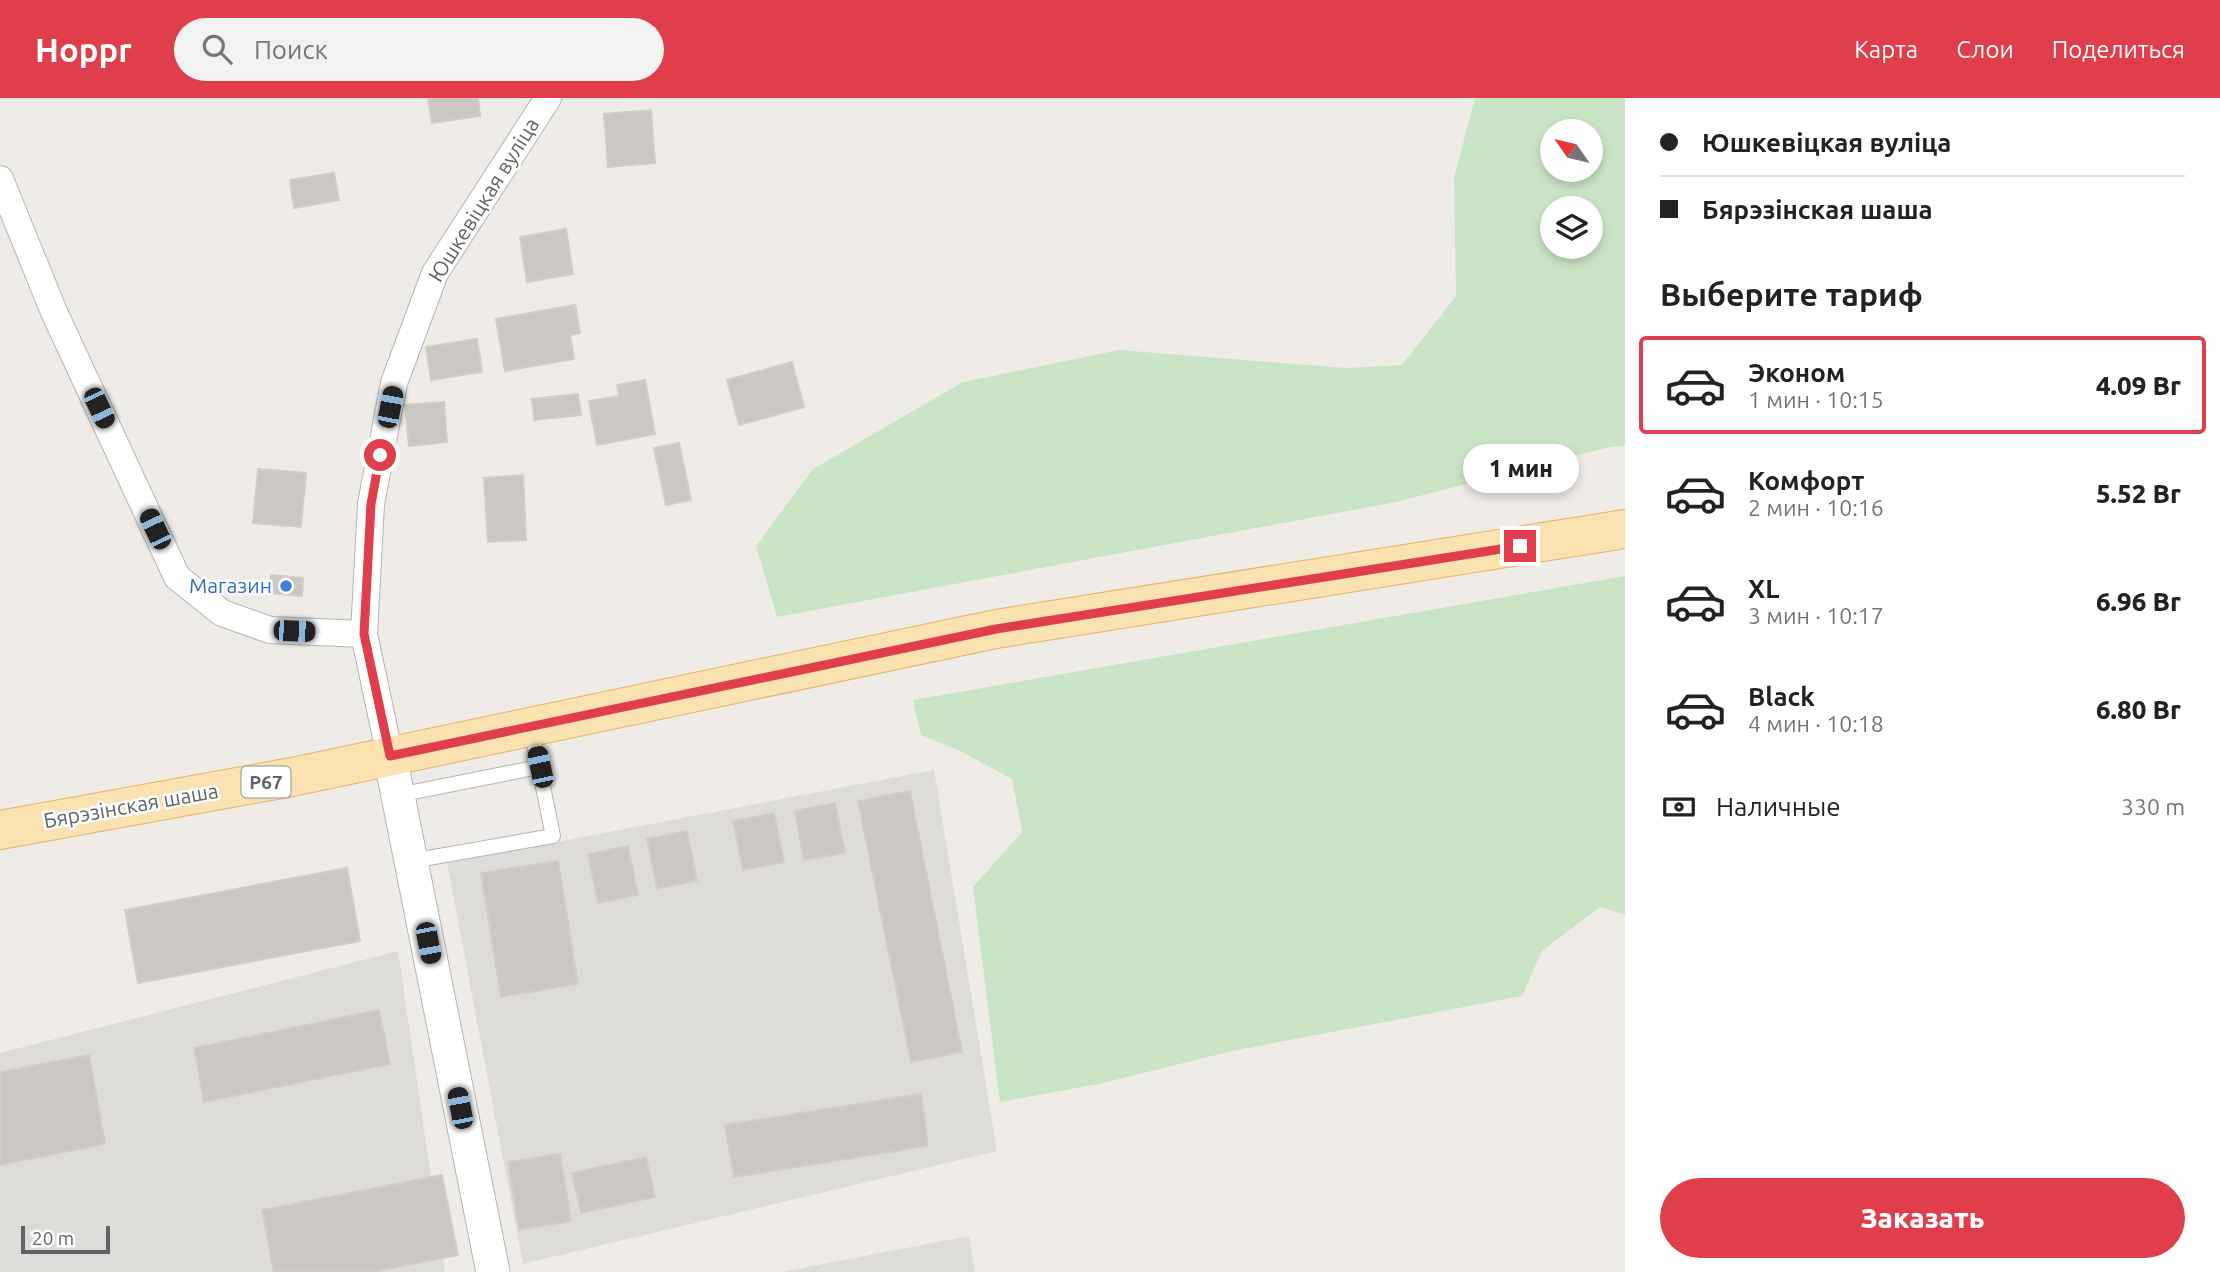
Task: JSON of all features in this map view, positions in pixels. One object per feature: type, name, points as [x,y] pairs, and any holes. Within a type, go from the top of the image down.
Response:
[{"type":"main road","name":"Бярэзінская шаша","points":[[0,830],[292,777],[996,629],[1625,529]]},
{"type":"street","name":"Юшкевіцкая вуліца","points":[[390,756],[364,634],[371,504],[394,383],[435,274],[548,98]]},
{"type":"street","points":[[0,178],[54,312],[177,577],[222,613],[270,630],[364,634]]},
{"type":"street","points":[[390,756],[493,1272]]},
{"type":"lane","points":[[411,861],[553,836],[531,725]]},
{"type":"lane","points":[[398,795],[540,767]]},
{"type":"shaded area","points":[[934,770],[997,1151],[523,1264],[447,863]]},
{"type":"shaded area","points":[[398,951],[445,1272],[0,1272],[0,1053]]},
{"type":"shaded area","points":[[969,1236],[975,1272],[781,1272]]},
{"type":"green space","points":[[1475,98],[1625,98],[1625,445],[1396,502],[777,617],[756,546],[813,469],[963,382],[1119,350],[1346,368],[1402,365],[1456,296],[1454,178]]},
{"type":"green space","points":[[1625,576],[1625,915],[1600,907],[1542,951],[1522,996],[1232,1051],[1099,1084],[1000,1102],[973,887],[1022,832],[1012,779],[958,750],[921,735],[913,700]]},
{"type":"building","points":[[428,98],[478,98],[480,116],[432,123]]},
{"type":"building","points":[[651,110],[655,163],[608,167],[604,114]]},
{"type":"building","points":[[334,173],[339,200],[294,208],[290,180]]},
{"type":"building","points":[[566,229],[573,274],[527,282],[520,237]]},
{"type":"building","points":[[575,305],[580,333],[570,335],[574,359],[505,371],[496,319]]},
{"type":"building","points":[[477,339],[482,372],[431,380],[426,347]]},
{"type":"building","points":[[792,362],[804,407],[739,425],[727,380]]},
{"type":"building","points":[[645,380],[655,434],[597,445],[589,401],[619,396],[617,385]]},
{"type":"building","points":[[578,394],[581,415],[534,420],[532,399]]},
{"type":"building","points":[[444,402],[447,442],[409,446],[405,405]]},
{"type":"building","points":[[679,443],[691,500],[666,505],[654,448]]},
{"type":"building","points":[[258,469],[306,473],[301,527],[253,523]]},
{"type":"building","points":[[523,475],[526,540],[488,542],[484,478]]},
{"type":"building","name":"Магазин","points":[[271,575],[303,578],[302,596],[269,593]]},
{"type":"building","points":[[910,791],[962,1052],[911,1062],[858,801]]},
{"type":"building","points":[[835,803],[845,853],[804,860],[795,811]]},
{"type":"building","points":[[774,813],[784,862],[743,870],[733,821]]},
{"type":"building","points":[[687,831],[697,881],[657,888],[647,839]]},
{"type":"building","points":[[628,846],[638,895],[598,903],[588,854]]},
{"type":"building","points":[[558,861],[578,984],[501,997],[481,873]]},
{"type":"building","points":[[347,868],[360,941],[138,983],[125,910]]},
{"type":"building","points":[[379,1010],[390,1064],[204,1102],[194,1048]]},
{"type":"building","points":[[89,1055],[105,1144],[0,1165],[0,1072]]},
{"type":"building","points":[[921,1094],[928,1146],[734,1177],[725,1125]]},
{"type":"building","points":[[560,1154],[571,1221],[519,1230],[508,1162]]},
{"type":"building","points":[[646,1157],[655,1197],[581,1213],[572,1173]]},
{"type":"building","points":[[442,1175],[458,1255],[373,1272],[274,1272],[262,1210]]},
{"type":"place","name":"Магазин","points":[[286,586]]},
{"type":"route","points":[[380,455],[371,504],[364,634],[390,756],[996,629],[1520,546]]}]
